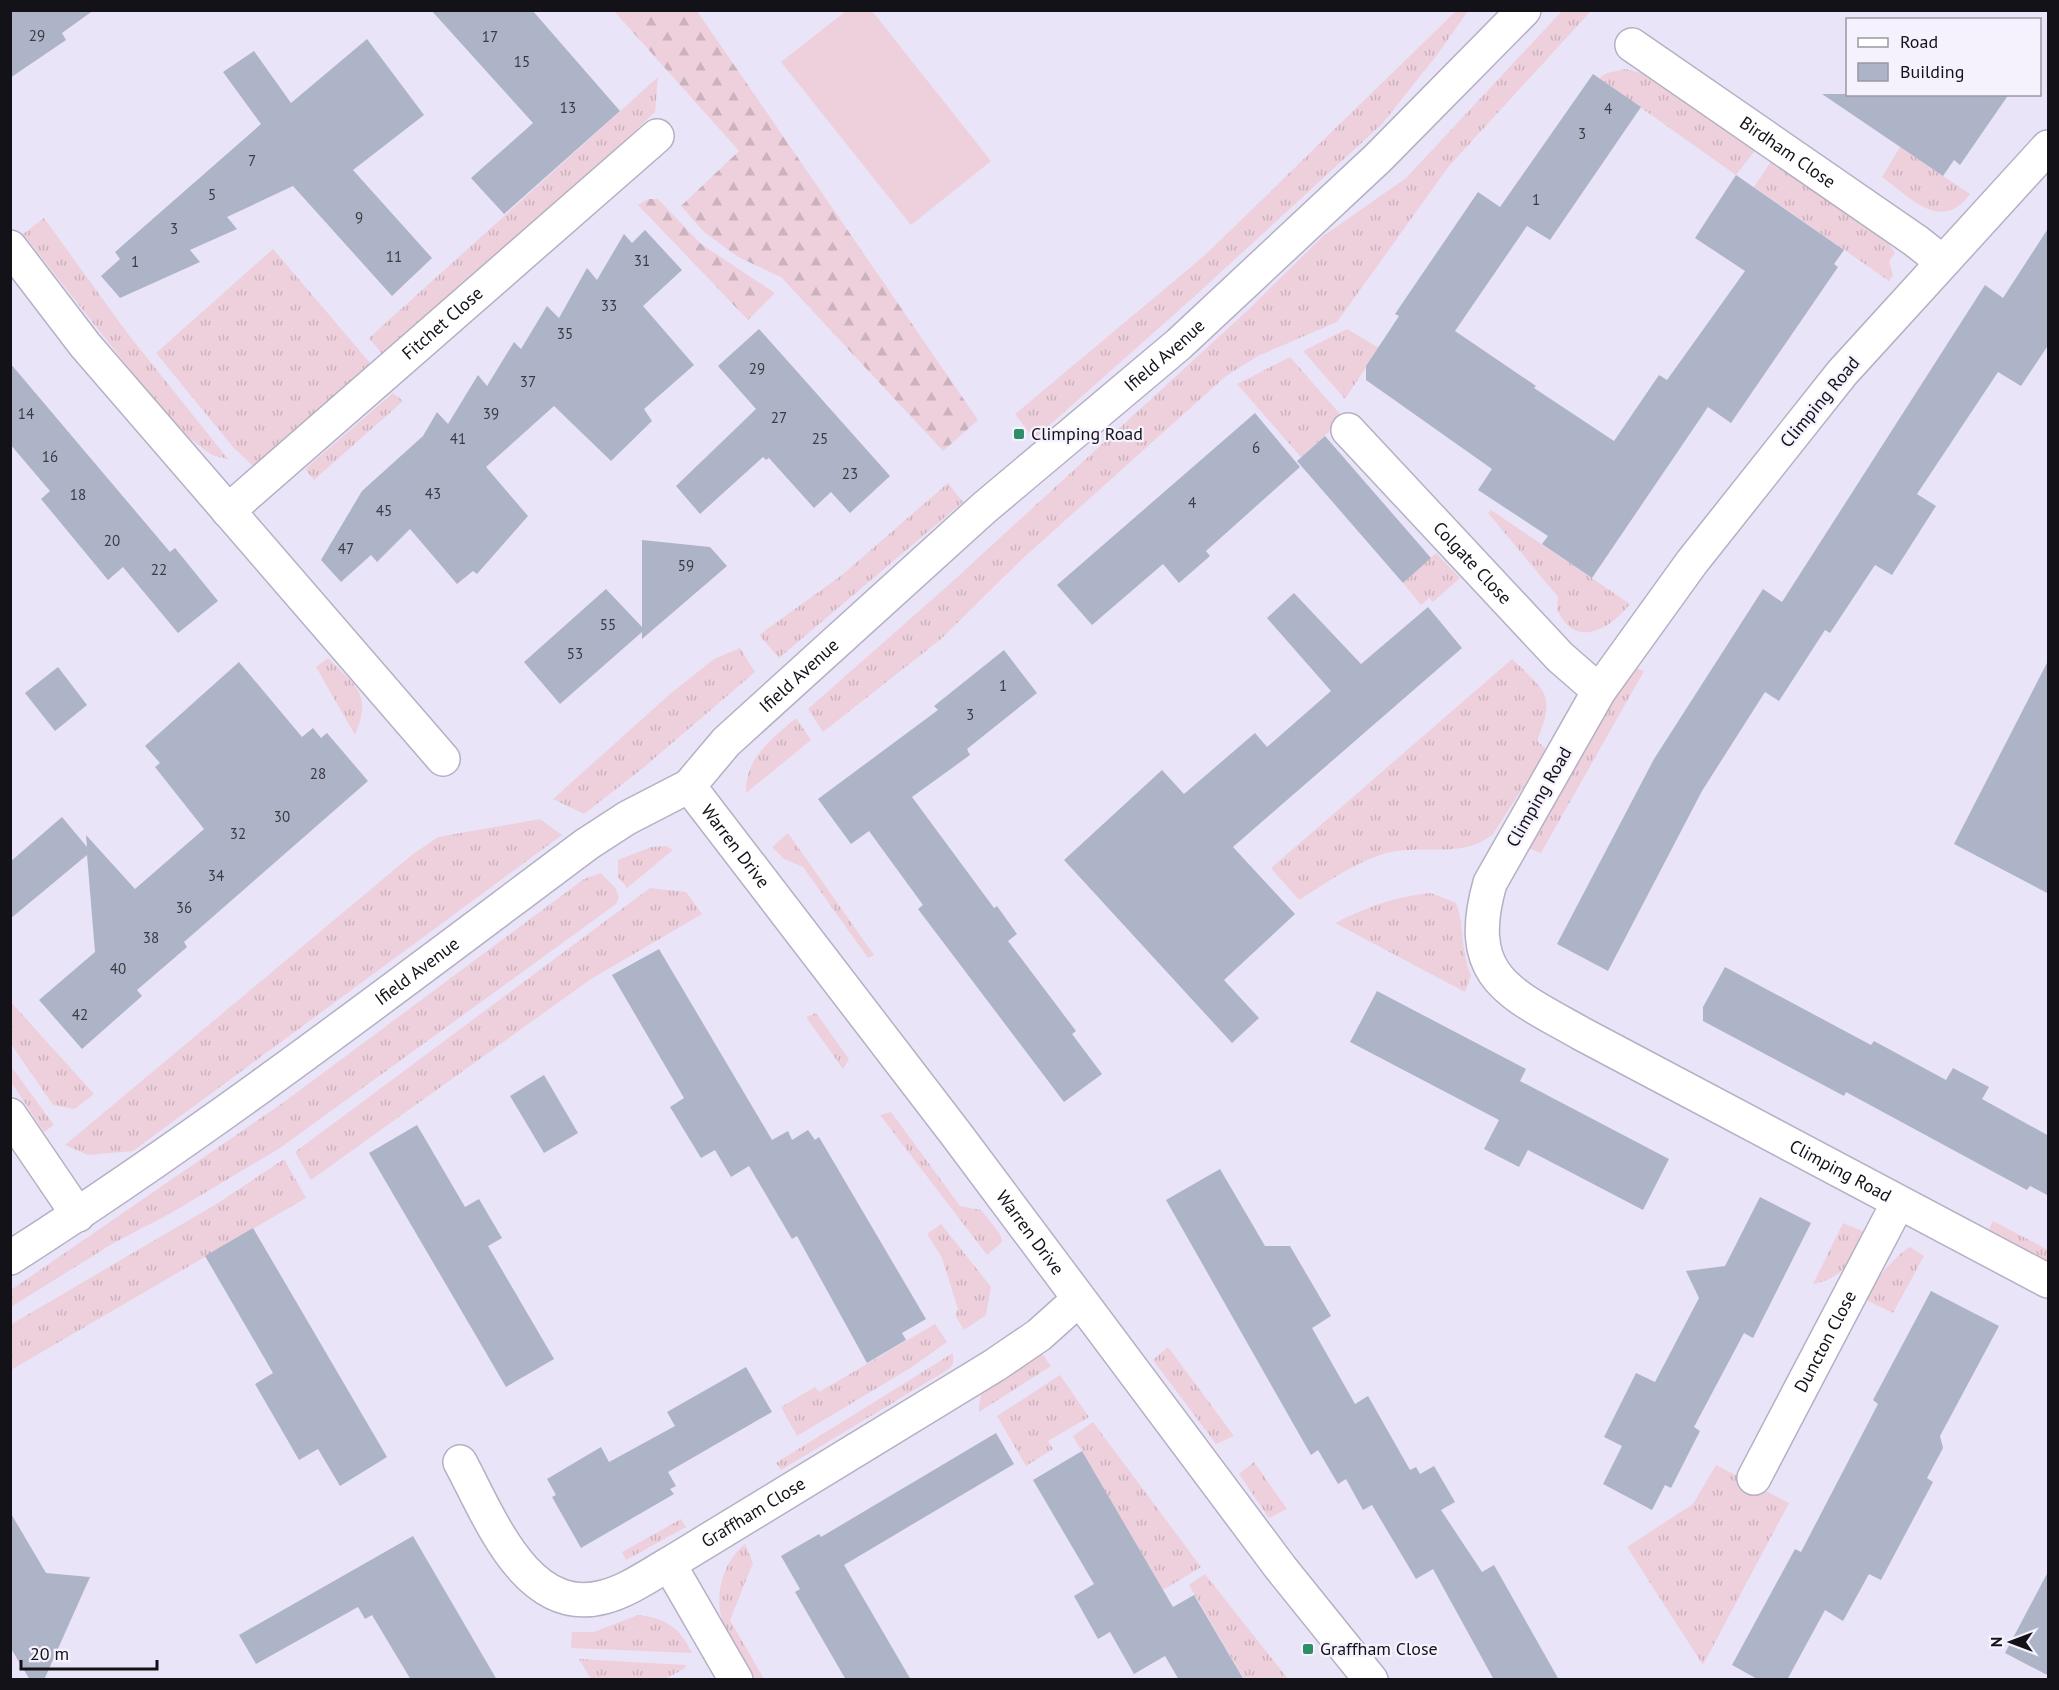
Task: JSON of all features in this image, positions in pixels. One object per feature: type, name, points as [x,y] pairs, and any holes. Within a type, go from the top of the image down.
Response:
[{"type":"street","name":"Ifield Avenue","points":[[10,1258],[78,1215],[292,1064],[587,844],[627,818],[689,786],[726,742],[966,524],[1187,336],[1378,158],[1524,10]]},
{"type":"street","name":"Birdham Close","points":[[1632,45],[1916,241],[1930,252],[1939,265]]},
{"type":"street","name":"Fitchet Close","points":[[228,511],[657,136]]},
{"type":"street","name":"Climping Road","points":[[2049,147],[1842,373],[1756,479],[1599,691],[1490,883],[1481,912],[1481,933],[1487,960],[1497,980],[1517,996],[1582,1034],[2049,1281]]},
{"type":"street","points":[[10,247],[85,345],[443,759]]},
{"type":"street","name":"Colgate Close","points":[[1348,430],[1560,657],[1599,691]]},
{"type":"street","name":"Warren Drive","points":[[689,786],[956,1134],[1280,1567],[1371,1680]]},
{"type":"street","points":[[10,1115],[78,1215]]},
{"type":"street","name":"Duncton Close","points":[[1754,1478],[1898,1203]]},
{"type":"street","name":"Graffham Close","points":[[460,1462],[512,1557],[528,1577],[550,1592],[577,1599],[602,1598],[626,1590],[995,1365],[1039,1335],[1078,1300]]},
{"type":"street","points":[[669,1564],[736,1680]]},
{"type":"green space","points":[[1563,10],[1591,11],[1449,166],[1337,322],[1258,356],[1226,376],[1020,561],[941,639],[823,732],[808,709],[953,581],[1248,310],[1322,237],[1406,178]]},
{"type":"green space","points":[[614,11],[697,11],[978,420],[943,451],[781,277],[738,257],[704,232],[681,206],[739,151]]},
{"type":"green space","points":[[846,11],[872,11],[991,161],[911,225],[781,62]]},
{"type":"green space","points":[[1456,11],[1468,11],[1437,55],[1382,124],[1196,295],[1034,439],[1015,414],[1204,256]]},
{"type":"green space","points":[[1626,69],[1648,75],[1756,149],[1736,175],[1599,78],[1607,73]]},
{"type":"green space","points":[[658,77],[655,112],[592,172],[383,355],[369,338]]},
{"type":"green space","points":[[1900,147],[1970,194],[1959,206],[1948,211],[1926,208],[1915,202],[1882,177]]},
{"type":"green space","points":[[1772,160],[1886,240],[1895,253],[1889,261],[1893,275],[1889,281],[1754,187]]},
{"type":"green space","points":[[648,199],[658,199],[701,244],[775,293],[748,320],[638,205]]},
{"type":"green space","points":[[44,218],[128,334],[228,459],[212,455],[176,428],[23,234]]},
{"type":"green space","points":[[273,249],[371,364],[301,429],[254,467],[233,447],[156,353]]},
{"type":"green space","points":[[1347,329],[1379,348],[1345,399],[1303,351]]},
{"type":"green space","points":[[1290,357],[1340,414],[1340,422],[1301,457],[1237,384]]},
{"type":"green space","points":[[393,393],[403,401],[314,480],[305,469]]},
{"type":"green space","points":[[948,483],[963,502],[779,658],[759,635],[842,575]]},
{"type":"green space","points":[[1491,510],[1630,604],[1613,621],[1603,627],[1583,632],[1574,629],[1565,622],[1557,610],[1558,597],[1488,513]]},
{"type":"green space","points":[[1436,553],[1460,578],[1433,602],[1429,598],[1421,605],[1403,583]]},
{"type":"green space","points":[[740,648],[755,672],[643,768],[584,814],[553,799],[670,694],[714,659]]},
{"type":"green space","points":[[328,658],[358,691],[362,709],[355,735],[316,667]]},
{"type":"green space","points":[[1512,659],[1533,679],[1544,694],[1546,713],[1537,741],[1547,750],[1493,834],[1468,847],[1442,850],[1400,850],[1374,857],[1341,873],[1299,900],[1271,868]]},
{"type":"green space","points":[[1636,668],[1644,671],[1541,853],[1528,848],[1603,717]]},
{"type":"green space","points":[[796,718],[811,740],[746,793],[747,780],[755,759],[769,741]]},
{"type":"green space","points":[[540,819],[562,835],[133,1151],[88,1155],[65,1145],[413,854],[438,837]]},
{"type":"green space","points":[[788,833],[874,955],[868,958],[803,867],[784,859],[772,847]]},
{"type":"green space","points":[[666,846],[673,850],[627,888],[618,877],[618,860],[651,847]]},
{"type":"green space","points":[[601,873],[616,889],[619,897],[616,904],[280,1148],[171,1213],[112,1244],[11,1307],[11,1290],[284,1102],[584,879]]},
{"type":"green space","points":[[650,888],[686,892],[702,914],[591,979],[311,1180],[295,1152]]},
{"type":"green space","points":[[1431,893],[1456,903],[1461,921],[1465,957],[1471,976],[1465,992],[1335,923],[1382,903]]},
{"type":"green space","points":[[10,1001],[94,1094],[75,1109],[53,1105],[11,1044]]},
{"type":"green space","points":[[816,1013],[849,1059],[843,1069],[806,1017]]},
{"type":"green space","points":[[10,1065],[54,1125],[44,1132],[11,1082]]},
{"type":"green space","points":[[891,1112],[960,1206],[981,1210],[1000,1234],[1002,1242],[987,1255],[880,1115]]},
{"type":"green space","points":[[284,1159],[306,1198],[11,1370],[10,1325],[218,1203]]},
{"type":"green space","points":[[1993,1221],[2048,1250],[2048,1261],[1989,1229]]},
{"type":"green space","points":[[1843,1223],[1862,1231],[1864,1241],[1843,1269],[1822,1282],[1813,1284]]},
{"type":"green space","points":[[941,1224],[991,1287],[986,1315],[964,1330],[955,1315],[958,1309],[942,1258],[927,1234]]},
{"type":"green space","points":[[1910,1247],[1924,1256],[1893,1313],[1868,1301],[1866,1296],[1881,1275],[1897,1257]]},
{"type":"green space","points":[[935,1324],[947,1342],[912,1367],[797,1436],[781,1407],[815,1387],[819,1392]]},
{"type":"green space","points":[[1168,1347],[1234,1436],[1216,1444],[1153,1360]]},
{"type":"green space","points":[[953,1353],[953,1364],[949,1369],[781,1470],[776,1463]]},
{"type":"green space","points":[[1043,1355],[1051,1366],[979,1412],[982,1394],[988,1384],[1011,1369]]},
{"type":"green space","points":[[1060,1375],[1089,1417],[1048,1441],[1053,1449],[1026,1466],[997,1416]]},
{"type":"green space","points":[[1093,1422],[1201,1567],[1163,1590],[1073,1436]]},
{"type":"green space","points":[[1254,1462],[1287,1509],[1269,1518],[1239,1474]]},
{"type":"green space","points":[[1716,1465],[1789,1503],[1703,1665],[1627,1547],[1693,1504]]},
{"type":"green space","points":[[681,1519],[686,1527],[626,1560],[622,1552]]},
{"type":"green space","points":[[745,1544],[753,1563],[730,1620],[764,1679],[755,1679],[740,1655],[726,1630],[720,1607],[721,1583],[725,1572],[730,1561]]},
{"type":"green space","points":[[1205,1574],[1288,1679],[1244,1679],[1189,1585]]},
{"type":"green space","points":[[638,1615],[657,1619],[671,1626],[682,1637],[692,1653],[571,1648],[572,1632],[594,1632]]},
{"type":"green space","points":[[579,1659],[686,1665],[684,1669],[665,1679],[591,1679]]},
{"type":"building","points":[[10,10],[94,10],[62,33],[66,40],[10,78]]},
{"type":"building","points":[[431,10],[532,10],[620,111],[504,214],[471,178],[533,123]]},
{"type":"building","points":[[367,39],[424,115],[353,170],[432,258],[392,296],[293,186],[227,217],[237,229],[190,250],[200,262],[120,298],[101,276],[120,259],[115,252],[261,124],[223,72],[254,51],[291,103]]},
{"type":"building","points":[[1593,74],[1641,107],[1550,240],[1527,226],[1455,331],[1536,386],[1534,388],[1614,441],[1659,375],[1667,380],[1745,271],[1695,238],[1736,175],[1844,250],[1834,264],[1838,267],[1731,423],[1708,407],[1592,578],[1542,544],[1548,536],[1478,490],[1492,469],[1366,380],[1366,366],[1399,316],[1395,314],[1478,192],[1500,207]]},
{"type":"building","points":[[1822,94],[2008,96],[1960,165],[1954,160],[1943,176]]},
{"type":"building","points":[[2049,227],[2049,344],[2021,386],[1998,372],[1917,494],[1936,506],[1892,575],[1875,565],[1830,633],[1825,630],[1779,701],[1765,692],[1702,791],[1608,971],[1557,944],[1654,759],[1763,589],[1782,602],[1985,285],[2003,298]]},
{"type":"building","points":[[645,230],[682,270],[643,306],[694,365],[644,409],[652,421],[611,461],[554,406],[486,467],[528,516],[477,574],[473,571],[457,584],[410,529],[377,562],[371,555],[341,582],[321,560],[362,491],[423,436],[437,412],[448,424],[478,375],[487,386],[514,342],[521,349],[547,306],[559,318],[587,268],[597,280],[624,234],[632,243]]},
{"type":"building","points":[[759,329],[890,476],[850,513],[831,492],[814,508],[769,458],[766,460],[763,457],[700,514],[676,486],[756,409],[718,366]]},
{"type":"building","points":[[10,363],[170,552],[175,548],[218,601],[178,633],[123,567],[108,580],[41,499],[50,491],[10,444]]},
{"type":"building","points":[[1255,413],[1300,467],[1206,551],[1210,556],[1179,583],[1163,564],[1092,625],[1057,585]]},
{"type":"building","points":[[1325,436],[1431,558],[1403,583],[1297,461]]},
{"type":"building","points":[[642,540],[710,547],[727,566],[642,639],[642,632],[560,704],[524,662],[606,589],[642,627]]},
{"type":"building","points":[[1294,593],[1361,664],[1428,607],[1462,648],[1233,847],[1295,914],[1224,980],[1259,1018],[1232,1043],[1064,860],[1162,770],[1184,794],[1255,733],[1267,747],[1331,691],[1267,618]]},
{"type":"building","points":[[1004,650],[1037,693],[967,749],[970,755],[912,797],[994,908],[997,906],[1017,934],[1008,941],[1076,1031],[1072,1034],[1102,1074],[1064,1102],[918,909],[923,905],[869,831],[851,844],[818,799],[938,710],[934,706]]},
{"type":"building","points":[[2049,659],[2049,894],[1954,844]]},
{"type":"building","points":[[239,662],[302,737],[313,728],[321,738],[327,733],[368,781],[184,942],[187,947],[137,990],[142,996],[82,1049],[39,1000],[95,952],[87,855],[10,919],[10,862],[62,817],[87,847],[86,835],[135,889],[204,829],[155,767],[160,763],[145,746]]},
{"type":"building","points":[[58,667],[87,705],[55,731],[25,693]]},
{"type":"building","points":[[659,949],[772,1140],[788,1131],[792,1140],[808,1130],[815,1140],[819,1137],[926,1319],[902,1333],[906,1340],[867,1363],[797,1236],[792,1239],[749,1166],[731,1177],[715,1150],[701,1158],[670,1107],[684,1098],[612,975]]},
{"type":"building","points":[[1725,967],[1871,1045],[1874,1041],[1946,1080],[1953,1068],[1989,1087],[1982,1099],[2049,1136],[2049,1196],[2030,1186],[2027,1190],[1846,1092],[1844,1096],[1703,1021],[1703,1007]]},
{"type":"building","points":[[1377,991],[1526,1069],[1520,1081],[1669,1159],[1643,1210],[1528,1150],[1519,1167],[1484,1149],[1499,1120],[1350,1042]]},
{"type":"building","points":[[544,1075],[578,1133],[544,1153],[510,1096]]},
{"type":"building","points":[[417,1125],[465,1207],[479,1199],[502,1238],[488,1246],[554,1359],[506,1387],[369,1153]]},
{"type":"building","points":[[1220,1169],[1265,1246],[1290,1246],[1331,1316],[1312,1328],[1355,1404],[1368,1396],[1410,1470],[1416,1467],[1420,1474],[1434,1466],[1455,1502],[1441,1510],[1482,1572],[1494,1565],[1559,1680],[1494,1680],[1433,1569],[1416,1579],[1372,1505],[1363,1510],[1346,1479],[1338,1484],[1318,1450],[1311,1455],[1166,1200]]},
{"type":"building","points":[[1760,1197],[1811,1223],[1753,1338],[1744,1333],[1694,1427],[1700,1431],[1671,1488],[1665,1485],[1652,1510],[1603,1484],[1622,1446],[1604,1437],[1636,1373],[1655,1382],[1699,1298],[1686,1271],[1725,1266]]},
{"type":"building","points":[[253,1228],[387,1457],[340,1486],[318,1449],[299,1460],[255,1384],[273,1373],[205,1256]]},
{"type":"building","points":[[1931,1291],[1999,1326],[1940,1436],[1943,1448],[1927,1478],[1933,1482],[1881,1580],[1869,1574],[1843,1621],[1825,1610],[1787,1680],[1759,1680],[1732,1665],[1795,1549],[1801,1552],[1878,1404],[1873,1400]]},
{"type":"building","points":[[746,1367],[772,1412],[668,1472],[676,1486],[670,1489],[674,1494],[581,1548],[552,1497],[556,1495],[547,1479],[601,1447],[609,1462],[675,1426],[667,1412]]},
{"type":"building","points":[[996,1433],[1014,1464],[844,1565],[911,1680],[846,1680],[795,1592],[800,1589],[781,1556],[819,1534],[821,1537]]},
{"type":"building","points":[[1082,1451],[1173,1607],[1194,1595],[1244,1680],[1179,1680],[1165,1656],[1134,1674],[1110,1632],[1098,1639],[1074,1596],[1094,1584],[1033,1480]]},
{"type":"building","points":[[10,1512],[46,1573],[90,1577],[44,1680],[30,1680],[10,1647]]},
{"type":"building","points":[[413,1536],[497,1680],[411,1680],[372,1615],[365,1619],[358,1607],[256,1664],[239,1635]]},
{"type":"building","points":[[2049,1570],[2049,1676],[2005,1653]]},
{"type":"place","name":"Climping Road","points":[[1019,434]]},
{"type":"place","name":"Graffham Close","points":[[1308,1649]]}]
